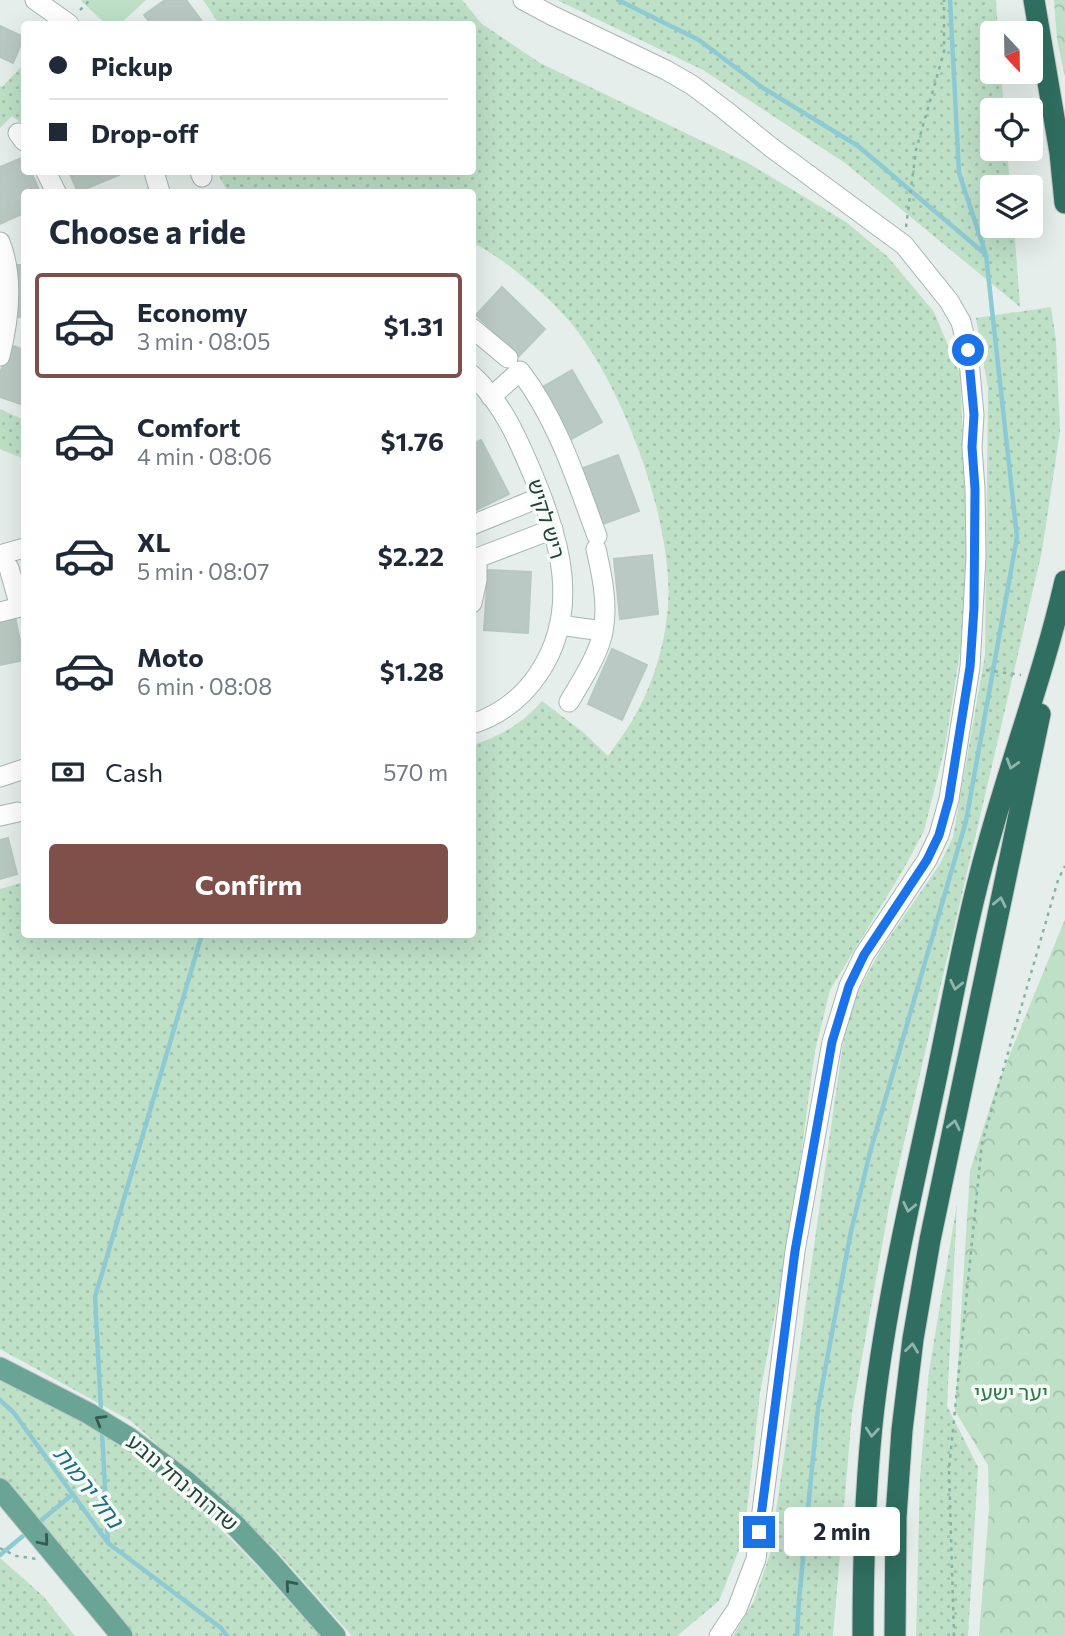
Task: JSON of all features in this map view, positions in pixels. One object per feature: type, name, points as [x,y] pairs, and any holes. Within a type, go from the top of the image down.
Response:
[{"type":"highway","points":[[1034,0],[1060,153],[1065,203]]},
{"type":"highway","points":[[863,1636],[866,1516],[872,1425],[899,1256],[988,842],[1065,581]]},
{"type":"highway","points":[[895,1636],[896,1517],[902,1430],[913,1339],[930,1240],[1065,593]]},
{"type":"main road","name":"שדרות נחל נובע","points":[[0,1368],[130,1438],[187,1482],[270,1561],[335,1636]]},
{"type":"main road","points":[[0,1489],[122,1636]]},
{"type":"street","points":[[35,0],[65,21]]},
{"type":"street","points":[[523,0],[692,85],[904,245],[950,301],[961,322],[968,350],[974,415],[974,608],[970,667],[949,799],[939,835],[927,860],[864,955],[849,986],[832,1042],[795,1251],[756,1559],[737,1609],[719,1636]]},
{"type":"street","points":[[0,242],[8,278],[8,310],[0,356]]},
{"type":"street","points":[[476,331],[508,358]]},
{"type":"street","points":[[491,397],[520,371],[566,452],[597,542],[604,594],[603,631],[594,658],[569,702]]},
{"type":"street","name":"ריש לקיש","points":[[476,380],[511,426],[541,496],[553,529],[563,583],[559,625],[553,649],[528,688],[498,713],[476,722]]},
{"type":"street","points":[[476,523],[541,496]]},
{"type":"street","points":[[476,585],[477,558],[553,529]]},
{"type":"street","points":[[0,612],[20,607],[8,564],[21,551]]},
{"type":"street","points":[[559,625],[603,631]]},
{"type":"street","points":[[0,777],[21,770]]},
{"type":"path","points":[[904,245],[916,150],[944,52],[944,0]]},
{"type":"path","points":[[970,667],[1038,678]]},
{"type":"path","points":[[954,1636],[949,1469],[982,1143],[1058,880],[1065,866]]},
{"type":"path","points":[[0,1548],[16,1556],[32,1559],[58,1557]]},
{"type":"green space","points":[[146,0],[123,21],[103,21],[81,1]]},
{"type":"green space","points":[[203,0],[462,0],[482,24],[540,63],[746,162],[846,222],[888,257],[934,312],[960,374],[969,500],[964,627],[945,747],[924,831],[830,990],[815,1051],[791,1229],[760,1393],[744,1537],[719,1601],[677,1636],[352,1636],[274,1548],[131,1421],[0,1349],[0,889],[21,883],[21,938],[476,938],[476,744],[511,728],[542,701],[584,733],[608,756],[645,696],[665,630],[668,582],[664,544],[643,462],[628,422],[591,351],[571,323],[525,278],[476,244],[476,189],[226,189],[219,176],[476,175],[476,21],[217,21]]},
{"type":"green space","points":[[557,0],[996,0],[997,21],[980,21],[980,84],[1002,84],[1003,98],[980,98],[980,161],[1008,161],[1009,175],[980,175],[980,238],[1015,238],[1020,307],[845,163],[703,70]]},
{"type":"green space","points":[[1054,0],[1065,0],[1065,77],[1057,39]]},
{"type":"green space","points":[[21,67],[21,123],[12,116],[0,128],[0,86]]},
{"type":"green space","points":[[1051,307],[1056,340],[1060,431],[1042,551],[889,1207],[852,1413],[833,1636],[733,1636],[754,1601],[770,1554],[849,1008],[880,951],[940,864],[953,837],[985,655],[988,388],[976,318]]},
{"type":"green space","points":[[0,409],[21,419],[21,458],[0,449]]},
{"type":"green space","name":"יער ישעי","points":[[1065,919],[1065,1636],[979,1636],[989,1509],[988,1465],[955,1411],[970,1171],[995,1091]]},
{"type":"green space","points":[[957,1204],[947,1406],[978,1467],[968,1636],[916,1636],[920,1478],[929,1371]]},
{"type":"green space","points":[[0,1378],[79,1418],[154,1470],[241,1549],[320,1636],[130,1636],[0,1479]]},
{"type":"green space","points":[[0,1558],[43,1596],[75,1636],[0,1636]]},
{"type":"building","points":[[165,0],[186,0],[202,21],[149,21],[144,15]]},
{"type":"building","points":[[0,26],[21,36],[21,44],[13,63],[0,57]]},
{"type":"building","points":[[21,158],[21,175],[32,175],[39,189],[21,189],[21,214],[0,224],[0,167]]},
{"type":"building","points":[[70,175],[119,175],[85,189],[77,189]]},
{"type":"building","points":[[15,265],[21,265],[21,317],[15,317]]},
{"type":"building","points":[[502,287],[545,329],[519,356],[476,315]]},
{"type":"building","points":[[10,345],[21,349],[21,404],[0,397],[0,373]]},
{"type":"building","points":[[572,370],[602,422],[568,441],[539,389]]},
{"type":"building","points":[[481,440],[509,494],[476,510],[476,442]]},
{"type":"building","points":[[618,455],[639,511],[603,524],[583,468]]},
{"type":"building","points":[[652,555],[658,614],[620,619],[614,559]]},
{"type":"building","points":[[488,570],[531,572],[528,633],[484,630]]},
{"type":"building","points":[[15,617],[21,661],[0,665],[0,620]]},
{"type":"building","points":[[612,649],[647,665],[622,720],[588,704]]},
{"type":"building","points":[[8,838],[17,874],[0,879],[0,840]]},
{"type":"waterway","points":[[618,0],[699,40],[763,88],[858,146],[984,253]]},
{"type":"waterway","points":[[797,1636],[818,1408],[850,1236],[870,1152],[966,821],[1017,537],[986,255],[959,173],[950,0]]},
{"type":"waterway","points":[[101,1411],[95,1297],[201,938]]},
{"type":"waterway","name":"נחל ירמות","points":[[0,1400],[14,1413],[108,1543],[221,1628],[227,1636]]},
{"type":"waterway","points":[[102,1431],[108,1543]]},
{"type":"waterway","points":[[38,1523],[73,1494]]},
{"type":"waterway","points":[[0,1555],[29,1531]]},
{"type":"route","points":[[759,1532],[795,1251],[832,1042],[840,1011],[864,955],[927,860],[939,835],[949,799],[970,667],[974,608],[974,415],[968,350]]}]
